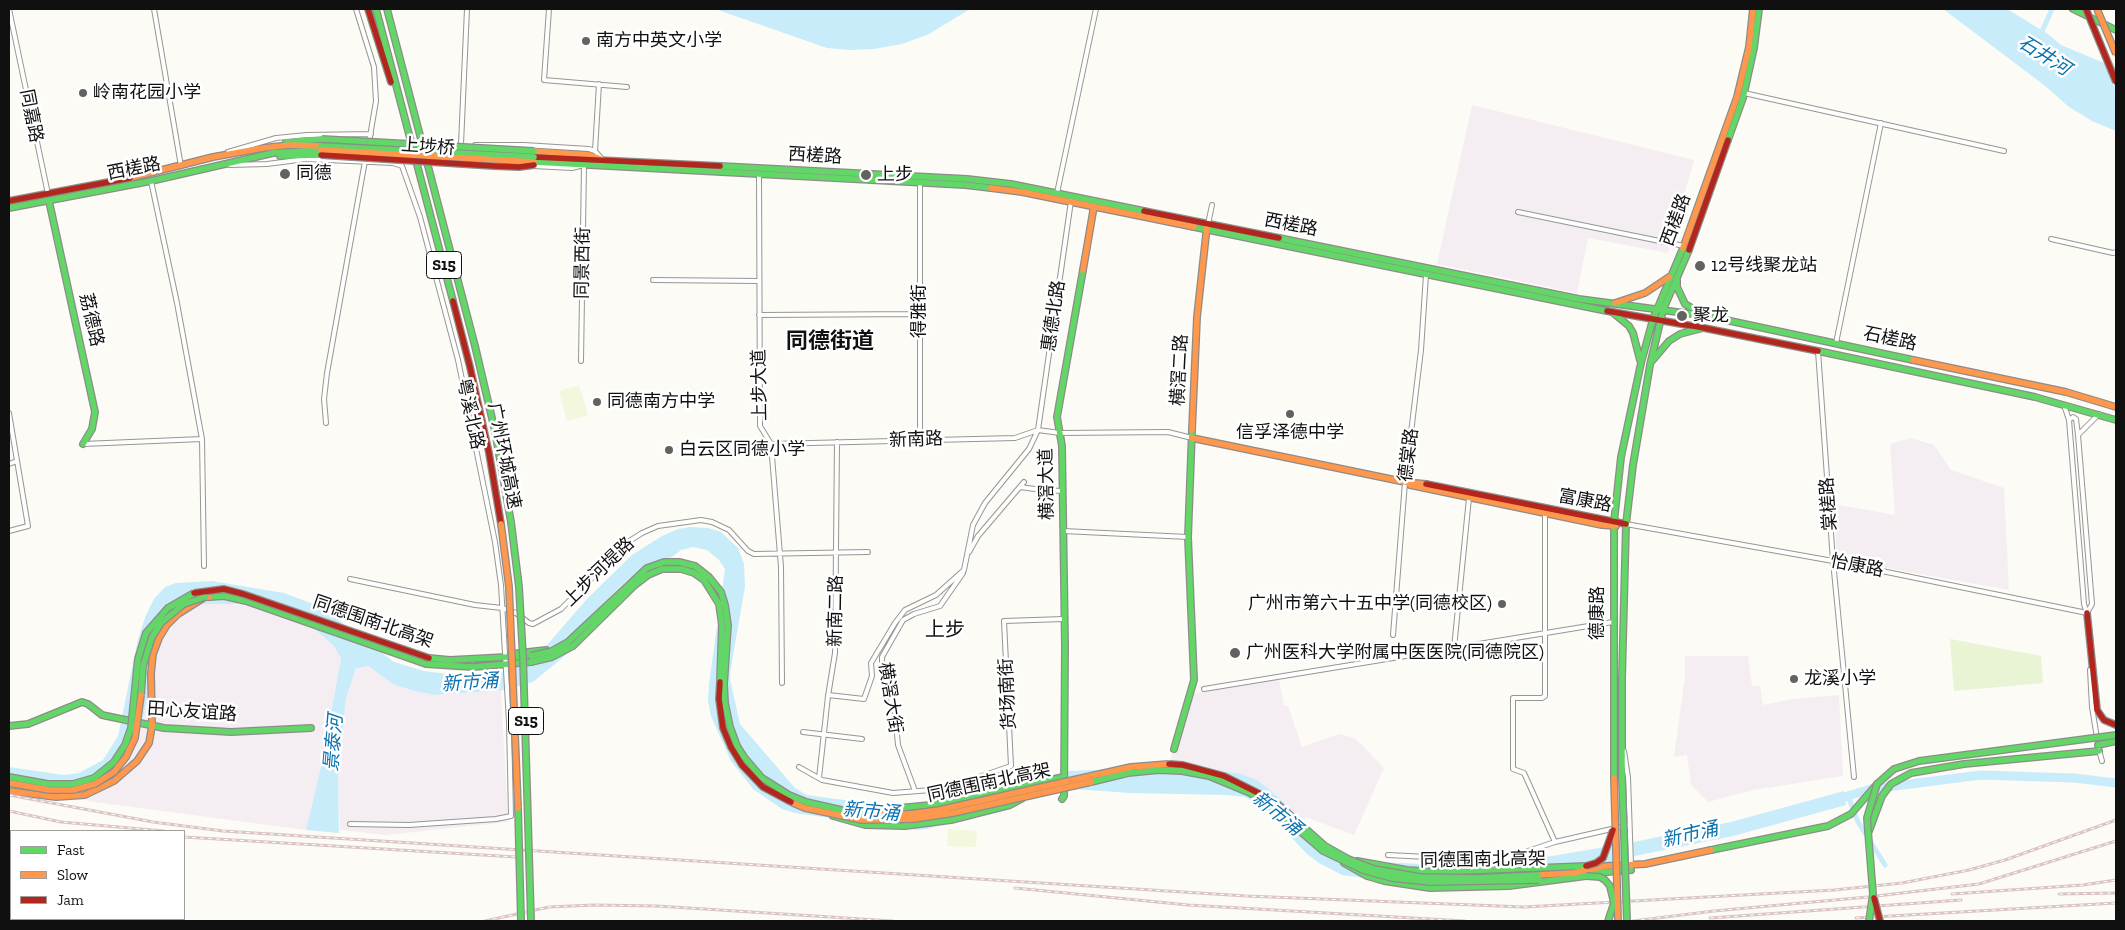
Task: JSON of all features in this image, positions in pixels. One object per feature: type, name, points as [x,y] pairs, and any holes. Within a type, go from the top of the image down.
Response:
[{"type":"main road","points":[[368,9],[419,170]]},
{"type":"main road","name":"广州环城高速","points":[[376,9],[480,410],[501,524],[509,587],[513,657],[521,921]]},
{"type":"main road","name":"广州环城高速","points":[[387,9],[477,353],[495,431],[511,522],[523,656],[531,921]]},
{"type":"main road","name":"西槎路","points":[[1674,277],[1737,97],[1749,47],[1753,9]]},
{"type":"main road","name":"西槎路","points":[[534,159],[584,165],[1000,189],[1579,299],[1660,309],[1699,222],[1744,93],[1754,48],[1759,9]]},
{"type":"main road","points":[[2073,9],[2116,30]]},
{"type":"main road","points":[[2086,9],[2116,82]]},
{"type":"main road","points":[[2097,9],[2116,54]]},
{"type":"main road","name":"西槎路","points":[[9,201],[182,166],[213,157],[287,142],[322,139]]},
{"type":"main road","name":"上埗桥","points":[[322,139],[534,159]]},
{"type":"main road","name":"西槎路","points":[[263,148],[290,145],[321,151]]},
{"type":"main road","name":"西槎路","points":[[9,208],[151,181],[288,151],[321,151]]},
{"type":"main road","name":"上埗桥","points":[[321,151],[534,159]]},
{"type":"main road","name":"西槎路","points":[[534,159],[603,160],[967,179],[1057,193],[1426,275],[1660,320]]},
{"type":"main road","name":"荔德路","points":[[49,201],[95,412],[92,429],[83,444]]},
{"type":"main road","name":"横滘大道","points":[[1063,798],[1064,619],[1062,446],[1057,417],[1094,206]]},
{"type":"main road","name":"横滘二路","points":[[1174,749],[1194,680],[1188,537],[1197,317],[1207,227]]},
{"type":"main road","points":[[1615,303],[1645,294],[1674,277],[1685,304],[1707,316]]},
{"type":"main road","name":"石槎路","points":[[1660,309],[1707,316],[2066,392],[2116,407]]},
{"type":"main road","name":"德康路","points":[[1618,921],[1614,778],[1614,524],[1619,467],[1641,363],[1653,318],[1660,309]]},
{"type":"main road","name":"德康路","points":[[1627,921],[1622,778],[1626,524],[1633,465],[1650,365],[1660,320],[1660,309]]},
{"type":"main road","points":[[1612,312],[1625,322],[1633,333],[1641,363]]},
{"type":"main road","name":"石槎路","points":[[1660,320],[1818,351],[2062,404],[2116,420]]},
{"type":"main road","points":[[1650,365],[1661,348],[1669,340],[1680,334],[1704,328]]},
{"type":"main road","name":"富康路","points":[[1192,438],[1614,524]]},
{"type":"main road","name":"富康路","points":[[1405,482],[1419,488],[1545,513],[1614,524],[1626,524]]},
{"type":"main road","name":"同德围南北高架","points":[[9,777],[57,784],[77,784],[94,778],[114,762],[125,745],[131,728],[138,660],[146,633],[168,608],[184,596],[201,591],[224,590],[243,594],[429,658],[450,660],[538,656],[558,649],[568,642],[647,568],[671,562],[694,566],[703,571],[716,584],[726,605],[728,625],[724,684],[725,703],[732,735],[744,757],[762,778],[789,795],[817,806],[847,812],[878,815],[920,813],[1131,767],[1159,764],[1182,765],[1212,771],[1262,794],[1287,812],[1314,837],[1348,859],[1386,872],[1420,878],[1539,878]]},
{"type":"main road","name":"同德围南北高架","points":[[9,782],[49,790],[73,790],[95,784],[114,772],[126,757],[135,738],[140,710],[143,666],[152,637],[161,623],[173,612],[184,604],[205,597],[224,596],[246,601],[426,664],[456,667],[505,665],[544,660],[567,650],[648,575],[662,569],[674,568],[694,573],[704,580],[712,590],[721,612],[722,641],[718,682],[719,705],[724,728],[735,755],[748,772],[773,793],[805,808],[862,820],[923,818],[1128,773],[1158,770],[1182,771],[1216,779],[1250,793],[1270,806],[1316,846],[1333,857],[1363,870],[1403,880],[1457,883],[1539,878],[1606,866],[1631,865],[1726,848],[1838,823],[1851,814],[1876,784],[1894,769],[1919,761],[2116,735]]},
{"type":"main road","points":[[9,791],[56,797],[80,796],[108,785],[137,761],[149,743],[153,654],[161,634],[178,614],[205,597]]},
{"type":"main road","points":[[2087,613],[2097,710],[2104,720],[2116,725]]},
{"type":"main road","name":"田心友谊路","points":[[9,726],[28,724],[76,704],[88,704],[102,715],[151,726],[231,732],[311,728]]},
{"type":"main road","points":[[1868,832],[1882,796],[1890,784],[1911,773],[1964,764],[2086,754],[2116,741]]},
{"type":"main road","points":[[847,812],[899,810],[932,805],[1064,779]]},
{"type":"main road","points":[[831,815],[856,824],[877,826],[906,826],[933,822],[1001,808],[1017,802],[1038,787],[1064,779]]},
{"type":"main road","points":[[1876,784],[1867,818],[1873,894],[1880,921]]},
{"type":"main road","points":[[1348,859],[1407,870],[1438,872],[1581,866],[1596,863],[1603,858],[1615,821]]},
{"type":"main road","points":[[1333,857],[1372,878],[1421,887],[1509,886],[1593,875],[1605,880],[1610,886],[1618,921]]},
{"type":"main road","points":[[1869,921],[1873,894]]},
{"type":"main road","points":[[1608,921],[1614,903]]},
{"type":"street","name":"同嘉路","points":[[10,9],[48,194]]},
{"type":"street","points":[[154,9],[182,166]]},
{"type":"street","points":[[326,423],[324,400],[327,373],[376,101],[374,68],[356,9]]},
{"type":"street","points":[[467,9],[460,158],[464,163],[567,168],[584,165]]},
{"type":"street","points":[[549,9],[544,80],[627,86]]},
{"type":"street","points":[[1057,193],[1096,9]]},
{"type":"street","points":[[595,151],[599,84]]},
{"type":"street","points":[[1744,93],[2004,151]]},
{"type":"street","points":[[1836,344],[1881,123]]},
{"type":"street","points":[[213,157],[276,138],[307,135],[371,134]]},
{"type":"street","points":[[461,144],[524,144],[589,149],[595,151],[603,160]]},
{"type":"street","points":[[216,166],[267,164],[306,158],[365,162]]},
{"type":"street","name":"粤溪北路","points":[[350,824],[409,825],[496,819],[511,816],[508,706],[501,585],[458,360],[420,217],[402,166],[393,163],[365,162]]},
{"type":"street","name":"同景西街","points":[[581,361],[584,165]]},
{"type":"street","name":"上步大道","points":[[759,174],[760,426],[771,444],[780,554],[782,683]]},
{"type":"street","points":[[151,181],[177,303],[202,440],[204,566]]},
{"type":"street","name":"得雅街","points":[[920,183],[920,439]]},
{"type":"street","name":"惠德北路","points":[[964,570],[973,525],[985,503],[1029,449],[1038,430],[1071,201]]},
{"type":"street","name":"横滘二路","points":[[1207,227],[1212,205]]},
{"type":"street","points":[[1518,212],[1684,246]]},
{"type":"street","points":[[2051,239],[2116,252]]},
{"type":"street","name":"德棠路","points":[[1393,635],[1405,482],[1421,350],[1426,275]]},
{"type":"street","points":[[654,280],[759,281]]},
{"type":"street","points":[[759,315],[920,314]]},
{"type":"street","name":"棠槎路","points":[[1818,351],[1834,561],[1854,777]]},
{"type":"street","points":[[2062,404],[2068,413],[2069,420],[2084,604],[2087,613],[2092,707],[2102,761]]},
{"type":"street","points":[[9,413],[28,526],[9,531]]},
{"type":"street","points":[[2078,436],[2099,414]]},
{"type":"street","points":[[2069,420],[2070,417],[2076,419],[2078,436],[2092,604],[2087,613]]},
{"type":"street","name":"新南路","points":[[771,444],[1015,438],[1038,430],[1060,433],[1160,432],[1184,434],[1192,438]]},
{"type":"street","points":[[83,444],[202,440]]},
{"type":"street","name":"新南二路","points":[[819,778],[828,695],[835,653],[837,442]]},
{"type":"street","points":[[9,464],[17,462]]},
{"type":"street","name":"横滘大街","points":[[915,791],[898,746],[895,712],[882,671],[882,657],[903,620],[914,614],[940,606],[963,575],[971,546],[1024,482]]},
{"type":"street","points":[[1020,487],[1062,491]]},
{"type":"street","points":[[1454,648],[1469,498]]},
{"type":"street","points":[[1545,513],[1545,696],[1542,698],[1513,698],[1513,768],[1524,773],[1555,842]]},
{"type":"street","name":"上步河堤路","points":[[502,608],[516,613],[529,623],[544,619],[569,602],[628,542],[658,526],[701,520],[712,522],[729,530],[748,551],[754,554],[868,552]]},
{"type":"street","name":"怡康路","points":[[1626,524],[1834,561],[2087,613]]},
{"type":"street","points":[[1062,531],[1188,537]]},
{"type":"street","points":[[828,695],[864,699],[872,676],[872,663],[902,612],[936,595],[964,570]]},
{"type":"street","points":[[350,578],[475,605],[502,608]]},
{"type":"street","name":"货场南街","points":[[915,791],[944,789],[1011,766],[1004,622],[1064,619]]},
{"type":"street","points":[[1204,689],[1613,622]]},
{"type":"street","points":[[803,732],[862,739]]},
{"type":"street","points":[[1622,736],[1628,777],[1631,865]]},
{"type":"street","points":[[799,767],[835,784],[893,793],[915,791]]},
{"type":"street","points":[[1388,856],[1468,859],[1510,856],[1555,842],[1630,825]]},
{"type":"shaded area","points":[[1472,105],[1694,160],[1668,253],[1588,238],[1577,293],[1437,264]]},
{"type":"shaded area","points":[[1911,438],[1934,445],[1951,470],[2004,488],[2009,590],[1837,559],[1834,504],[1895,515],[1890,444]]},
{"type":"shaded area","points":[[214,602],[266,608],[305,621],[333,645],[341,658],[323,758],[306,830],[87,801],[87,789],[99,784],[133,750],[138,739],[163,629],[193,604]]},
{"type":"shaded area","points":[[1685,656],[1748,656],[1752,686],[1760,686],[1763,705],[1792,699],[1839,695],[1843,776],[1753,790],[1708,802],[1691,785],[1687,755],[1674,757],[1685,676]]},
{"type":"shaded area","points":[[368,666],[393,684],[435,695],[501,690],[508,822],[386,835],[340,830],[338,774],[346,698],[356,668]]},
{"type":"shaded area","points":[[1279,679],[1284,706],[1288,706],[1302,747],[1339,734],[1355,738],[1384,768],[1354,835],[1306,817],[1303,820],[1257,780],[1239,773],[1168,767],[1189,694]]},
{"type":"green space","points":[[579,385],[588,415],[567,421],[559,391]]},
{"type":"green space","points":[[661,394],[685,395],[685,408],[660,408]]},
{"type":"green space","points":[[1950,639],[2041,656],[2043,683],[1954,691]]},
{"type":"green space","points":[[948,829],[977,831],[976,847],[947,846]]},
{"type":"water","points":[[715,9],[970,9],[929,34],[902,44],[874,49],[851,50],[827,48]]},
{"type":"water","name":"石井河","points":[[1943,9],[2007,9],[2048,34],[2061,45],[2116,68],[2116,131],[2092,121],[2069,107],[2044,85]]},
{"type":"water","name":"景泰河","points":[[691,527],[708,528],[721,532],[738,548],[744,564],[745,587],[730,679],[740,724],[795,788],[807,795],[881,805],[918,806],[1070,771],[1156,767],[1239,773],[1257,780],[1328,844],[1354,857],[1379,862],[1465,866],[1494,866],[1634,842],[1731,822],[1844,791],[1846,805],[1733,836],[1635,856],[1608,865],[1517,877],[1393,882],[1342,875],[1319,863],[1307,854],[1264,808],[1245,797],[1073,789],[1034,796],[927,829],[916,830],[795,813],[782,809],[753,789],[731,761],[711,716],[708,700],[709,684],[725,569],[719,560],[707,550],[693,547],[681,550],[672,557],[646,566],[625,582],[571,635],[579,644],[533,682],[504,690],[435,695],[393,684],[368,666],[356,668],[346,698],[338,774],[339,833],[306,830],[323,758],[341,658],[333,645],[305,621],[266,608],[237,604],[193,604],[163,629],[138,739],[125,761],[99,784],[68,793],[9,785],[9,767],[64,775],[79,773],[103,760],[118,736],[138,639],[146,615],[154,599],[165,587],[176,583],[212,581],[284,593],[321,607],[394,662],[424,671],[464,676],[499,673],[518,665],[547,645],[586,600],[632,555],[662,536],[678,529]]},
{"type":"waterway","name":"石井河","points":[[2040,36],[2052,9]]},
{"type":"waterway","name":"新市涌","points":[[1834,800],[1871,789],[1981,775],[2074,778],[2116,783]]},
{"type":"waterway","points":[[1848,796],[1858,822],[1885,865]]},
{"type":"railway","points":[[9,795],[153,822],[223,831],[1246,896],[1524,907],[1834,890],[1902,883],[1969,870],[2005,860],[2116,820]]},
{"type":"railway","points":[[9,811],[61,822],[153,830]]},
{"type":"railway","points":[[185,837],[516,857]]},
{"type":"railway","points":[[1633,921],[1979,884],[2116,841]]},
{"type":"railway","points":[[1952,894],[2083,885],[2116,880]]},
{"type":"railway","points":[[1015,888],[1188,905],[1465,921]]},
{"type":"railway","points":[[2059,894],[2116,893]]},
{"type":"railway","points":[[1710,918],[1961,900]]},
{"type":"railway","points":[[1856,918],[2116,903]]},
{"type":"railway","points":[[485,921],[549,907],[594,905],[657,906],[893,921]]},
{"type":"traffic: fast","points":[[376,9],[453,301]]},
{"type":"traffic: fast","points":[[387,9],[475,346],[495,431],[511,522]]},
{"type":"traffic: fast","points":[[1728,140],[1743,98],[1754,48],[1759,9]]},
{"type":"traffic: fast","points":[[2073,9],[2116,30]]},
{"type":"traffic: fast","points":[[286,142],[322,139]]},
{"type":"traffic: fast","points":[[322,139],[534,151]]},
{"type":"traffic: fast","points":[[321,146],[534,157]]},
{"type":"traffic: fast","points":[[9,208],[151,181],[273,153],[321,150]]},
{"type":"traffic: fast","points":[[280,156],[321,155]]},
{"type":"traffic: fast","points":[[534,162],[965,185],[991,188]]},
{"type":"traffic: fast","points":[[720,166],[967,179],[1011,184],[1144,211]]},
{"type":"traffic: fast","points":[[49,201],[95,412],[92,429],[83,444]]},
{"type":"traffic: fast","points":[[1194,227],[1607,311]]},
{"type":"traffic: fast","points":[[1279,238],[1579,299],[1707,316],[1913,360]]},
{"type":"traffic: fast","points":[[1614,778],[1614,522],[1621,457],[1641,363],[1653,319],[1683,248]]},
{"type":"traffic: fast","points":[[1622,778],[1622,678],[1626,524],[1633,465],[1650,365],[1663,310],[1689,250]]},
{"type":"traffic: fast","points":[[1062,799],[1064,796],[1065,646],[1062,446],[1057,417],[1083,270]]},
{"type":"traffic: fast","points":[[1677,280],[1677,287],[1685,304],[1702,314]]},
{"type":"traffic: fast","points":[[1612,312],[1629,326],[1633,333],[1640,360]]},
{"type":"traffic: fast","points":[[1652,361],[1669,341],[1680,334],[1703,328]]},
{"type":"traffic: fast","points":[[1818,351],[2035,397],[2116,420]]},
{"type":"traffic: fast","points":[[1174,749],[1194,680],[1188,537],[1192,430]]},
{"type":"traffic: fast","points":[[511,522],[519,587],[523,657],[531,921]]},
{"type":"traffic: fast","points":[[531,656],[552,651],[568,642],[647,568],[664,562],[679,562],[695,566],[709,577],[721,592],[725,605],[728,625],[724,684],[725,703],[730,727],[737,746],[744,757],[762,778],[789,795],[806,802],[859,814],[882,814]]},
{"type":"traffic: fast","points":[[531,662],[552,657],[573,646],[635,585],[648,575],[662,569],[681,569],[694,573],[704,580],[719,604],[722,625],[720,682]]},
{"type":"traffic: fast","points":[[9,777],[48,784],[73,784],[94,778],[114,762],[125,745],[131,728],[138,659],[146,633],[168,608],[194,593]]},
{"type":"traffic: fast","points":[[209,597],[224,596],[246,601],[426,664],[473,667],[531,662]]},
{"type":"traffic: fast","points":[[141,695],[143,666],[152,637],[161,623],[184,604],[205,597]]},
{"type":"traffic: fast","points":[[511,654],[546,650]]},
{"type":"traffic: fast","points":[[429,658],[450,660],[526,656]]},
{"type":"traffic: fast","points":[[9,726],[28,724],[82,702],[88,704],[102,715],[164,728],[231,732],[311,728]]},
{"type":"traffic: fast","points":[[1869,921],[1873,894],[1867,818],[1877,784],[1894,769],[1919,761],[2116,735]]},
{"type":"traffic: fast","points":[[2098,745],[2116,741]]},
{"type":"traffic: fast","points":[[1869,831],[1882,796],[1891,784],[1911,773],[1964,764],[2099,751]]},
{"type":"traffic: fast","points":[[1091,782],[1128,773],[1159,770],[1182,771],[1209,776],[1250,793],[1271,806],[1323,851],[1363,870],[1392,878],[1430,882],[1539,880]]},
{"type":"traffic: fast","points":[[867,811],[931,805],[1064,777]]},
{"type":"traffic: fast","points":[[1622,778],[1627,921]]},
{"type":"traffic: fast","points":[[1711,850],[1828,826],[1851,814],[1877,784]]},
{"type":"traffic: fast","points":[[833,816],[865,825],[905,826],[951,820],[1010,805],[1023,798]]},
{"type":"traffic: fast","points":[[518,808],[521,921]]},
{"type":"traffic: fast","points":[[1289,814],[1325,846],[1348,859],[1374,869],[1420,877],[1476,878],[1538,875]]},
{"type":"traffic: fast","points":[[1357,861],[1407,870],[1438,872],[1586,866]]},
{"type":"traffic: fast","points":[[1344,863],[1367,876],[1384,881],[1430,888],[1509,886],[1586,876]]},
{"type":"traffic: fast","points":[[1583,874],[1631,870]]},
{"type":"traffic: fast","points":[[1586,876],[1600,877],[1605,880],[1610,886],[1614,903]]},
{"type":"traffic: fast","points":[[1608,921],[1614,903]]},
{"type":"traffic: slow","points":[[1683,248],[1737,97],[1749,47],[1753,9]]},
{"type":"traffic: slow","points":[[2097,9],[2116,54]]},
{"type":"traffic: slow","points":[[130,178],[213,157],[263,148],[290,145],[321,146]]},
{"type":"traffic: slow","points":[[321,150],[534,162]]},
{"type":"traffic: slow","points":[[534,151],[590,155],[600,159]]},
{"type":"traffic: slow","points":[[991,188],[1022,192],[1194,227]]},
{"type":"traffic: slow","points":[[1083,270],[1094,206]]},
{"type":"traffic: slow","points":[[1192,430],[1197,317],[1207,226]]},
{"type":"traffic: slow","points":[[1615,303],[1645,293],[1669,277]]},
{"type":"traffic: slow","points":[[1913,360],[2066,392],[2116,407]]},
{"type":"traffic: slow","points":[[1192,438],[1405,482],[1426,484]]},
{"type":"traffic: slow","points":[[1410,485],[1602,525],[1616,526]]},
{"type":"traffic: slow","points":[[501,524],[509,587],[518,808]]},
{"type":"traffic: slow","points":[[9,791],[56,797],[85,795],[114,781],[137,761],[149,743],[152,726],[151,673],[153,654],[159,638],[167,625],[178,614],[205,597],[209,597]]},
{"type":"traffic: slow","points":[[9,783],[49,790],[73,790],[95,784],[114,772],[126,757],[135,738],[141,695]]},
{"type":"traffic: slow","points":[[882,814],[909,814],[939,810],[1131,767],[1169,764]]},
{"type":"traffic: slow","points":[[1614,778],[1618,921]]},
{"type":"traffic: slow","points":[[791,802],[805,808],[862,820],[914,819],[953,813],[1091,782]]},
{"type":"traffic: slow","points":[[1538,875],[1573,873],[1606,866],[1645,864],[1711,850]]},
{"type":"traffic: jam","points":[[368,9],[391,82]]},
{"type":"traffic: jam","points":[[2086,9],[2116,82]]},
{"type":"traffic: jam","points":[[1689,250],[1728,140]]},
{"type":"traffic: jam","points":[[321,155],[494,166],[519,167],[534,165]]},
{"type":"traffic: jam","points":[[534,157],[720,166]]},
{"type":"traffic: jam","points":[[9,201],[130,178]]},
{"type":"traffic: jam","points":[[1144,211],[1279,238]]},
{"type":"traffic: jam","points":[[453,301],[489,453],[501,524]]},
{"type":"traffic: jam","points":[[1607,311],[1818,351]]},
{"type":"traffic: jam","points":[[1426,484],[1626,524]]},
{"type":"traffic: jam","points":[[194,593],[224,589],[243,594],[429,658]]},
{"type":"traffic: jam","points":[[2087,613],[2097,710],[2104,720],[2116,725]]},
{"type":"traffic: jam","points":[[720,682],[719,699],[723,728],[731,747],[742,765],[763,787],[791,802]]},
{"type":"traffic: jam","points":[[1169,764],[1183,765],[1224,776],[1274,801],[1289,814]]},
{"type":"traffic: jam","points":[[1586,866],[1596,863],[1603,858],[1613,830]]},
{"type":"traffic: jam","points":[[1874,898],[1880,921]]},
{"type":"place","name":"南方中英文小学","points":[[586,41]]},
{"type":"place","name":"岭南花园小学","points":[[83,93]]},
{"type":"place","name":"同德","points":[[285,174]]},
{"type":"place","name":"上步","points":[[866,175]]},
{"type":"place","name":"12号线聚龙站","points":[[1700,266]]},
{"type":"place","name":"聚龙","points":[[1682,316]]},
{"type":"place","name":"同德南方中学","points":[[597,402]]},
{"type":"place","name":"信孚泽德中学","points":[[1290,414]]},
{"type":"place","name":"白云区同德小学","points":[[669,450]]},
{"type":"place","name":"广州市第六十五中学(同德校区)","points":[[1502,604]]},
{"type":"place","name":"广州医科大学附属中医医院(同德院区)","points":[[1235,653]]},
{"type":"place","name":"龙溪小学","points":[[1794,679]]},
{"type":"district","name":"同德街道","points":[[830,342]]},
{"type":"district","name":"上步","points":[[945,630]]}]
